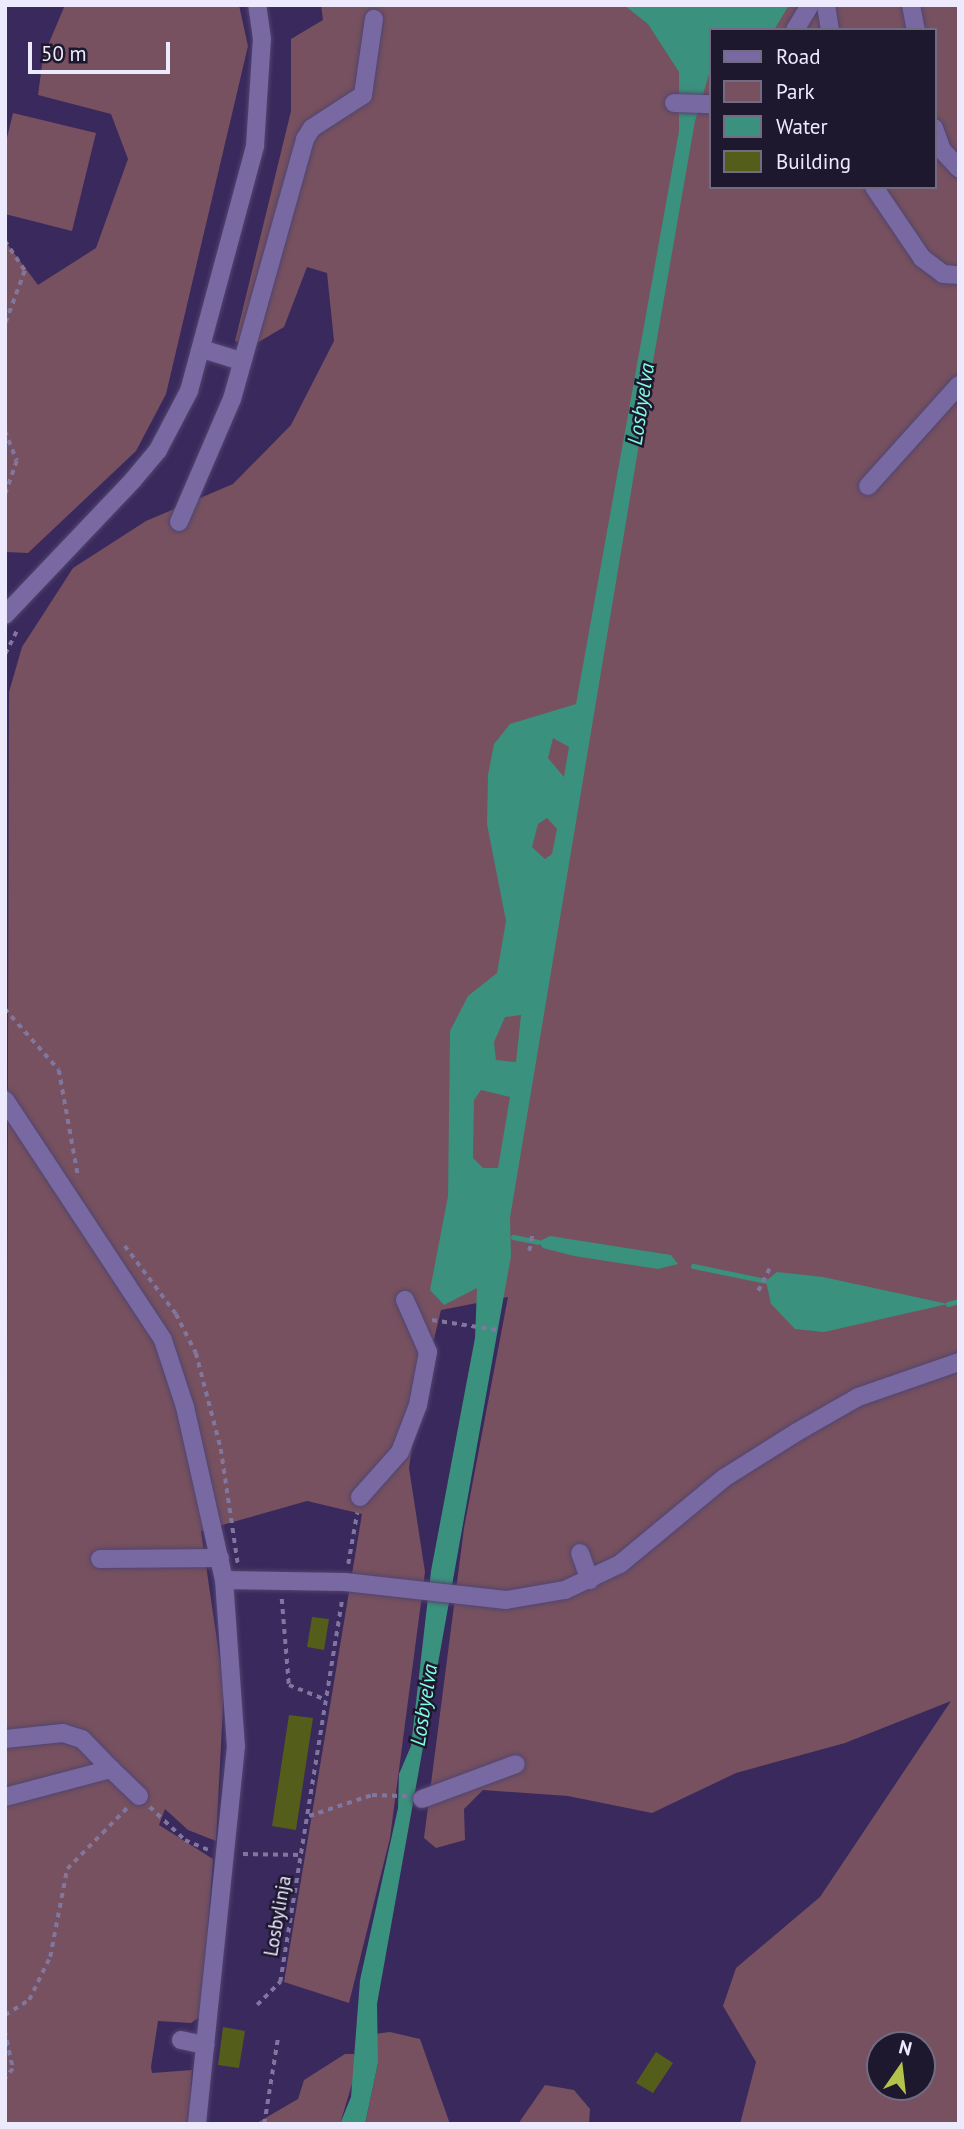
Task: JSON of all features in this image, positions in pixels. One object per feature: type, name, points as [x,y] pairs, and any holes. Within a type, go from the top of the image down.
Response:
[{"type":"street","points":[[5,615],[158,450],[202,349],[255,146],[262,39],[257,5]]},
{"type":"street","points":[[796,28],[810,5]]},
{"type":"street","points":[[826,5],[830,28]]},
{"type":"street","points":[[911,5],[916,28]]},
{"type":"street","points":[[179,522],[241,361],[305,139],[312,128],[363,95],[374,19]]},
{"type":"street","points":[[674,103],[708,105]]},
{"type":"street","points":[[936,134],[942,150],[959,168]]},
{"type":"street","points":[[875,189],[922,258],[943,274],[959,275]]},
{"type":"street","points":[[202,349],[241,361]]},
{"type":"street","points":[[867,486],[959,385]]},
{"type":"street","points":[[5,1100],[163,1340],[186,1407],[224,1580],[236,1746],[197,2124]]},
{"type":"street","points":[[360,1497],[368,1480],[400,1452],[415,1416],[428,1353],[405,1300]]},
{"type":"street","points":[[224,1580],[345,1582],[453,1594],[531,1597],[590,1580],[620,1564],[759,1454],[858,1397],[959,1362]]},
{"type":"street","points":[[580,1553],[590,1580]]},
{"type":"street","points":[[100,1559],[219,1558]]},
{"type":"street","points":[[5,1739],[63,1733],[82,1739],[139,1796]]},
{"type":"street","points":[[422,1800],[516,1764]]},
{"type":"street","points":[[5,1797],[111,1769]]},
{"type":"street","points":[[181,2040],[205,2045]]},
{"type":"path","points":[[5,241],[25,271],[15,290],[5,325]]},
{"type":"path","points":[[5,430],[17,461],[5,496]]},
{"type":"path","points":[[528,1251],[533,1231]]},
{"type":"path","points":[[758,1291],[771,1266]]},
{"type":"path","points":[[412,1318],[497,1330]]},
{"type":"path","name":"Losbylinja","points":[[257,2005],[280,1982],[360,1497]]},
{"type":"path","points":[[280,1579],[289,1685],[326,1699]]},
{"type":"path","points":[[309,1816],[392,1793]]},
{"type":"path","points":[[5,2015],[29,2000],[50,1957],[67,1869],[139,1796],[185,1840],[226,1853]]},
{"type":"path","points":[[253,1855],[278,1858],[303,1855]]},
{"type":"path","points":[[5,2031],[13,2068],[5,2079]]},
{"type":"path","points":[[264,2124],[278,2037]]},
{"type":"green space","points":[[65,5],[239,5],[248,46],[166,394],[136,451],[28,553],[5,552],[5,241],[38,285],[96,248],[128,159],[111,114],[38,95],[43,57]]},
{"type":"green space","points":[[321,5],[959,5],[959,2124],[740,2124],[756,2062],[723,2006],[736,1968],[820,1897],[951,1701],[845,1743],[736,1773],[652,1813],[568,1796],[483,1790],[464,1809],[465,1840],[436,1848],[424,1838],[464,1528],[508,1297],[441,1310],[418,1405],[409,1468],[425,1572],[390,1838],[349,2003],[284,1982],[362,1514],[307,1501],[201,1531],[224,1688],[216,1841],[188,1830],[165,1809],[159,1825],[213,1859],[201,2016],[191,2023],[158,2021],[151,2067],[152,2073],[192,2070],[189,2124],[5,2124],[9,692],[22,647],[73,568],[146,521],[233,484],[291,425],[334,341],[327,273],[307,267],[284,327],[252,346],[235,341],[291,111],[291,39],[323,20]]},
{"type":"green space","points":[[13,113],[96,133],[72,231],[5,214],[5,146]]},
{"type":"green space","points":[[390,2032],[420,2039],[450,2124],[365,2124],[378,2063],[374,2034]]},
{"type":"green space","points":[[345,2054],[354,2054],[355,2074],[340,2124],[255,2124],[298,2099],[304,2080]]},
{"type":"green space","points":[[545,2085],[574,2090],[590,2109],[589,2124],[518,2124]]},
{"type":"water","name":"Losbyelva","points":[[624,5],[789,5],[775,28],[708,28],[708,78],[695,121],[647,396],[510,1218],[511,1256],[377,2004],[378,2063],[365,2124],[340,2124],[351,2097],[360,1980],[398,1808],[399,1774],[411,1746],[431,1571],[475,1338],[477,1288],[444,1305],[430,1290],[448,1196],[450,1031],[468,996],[497,973],[506,921],[487,824],[488,775],[494,744],[510,724],[576,704],[679,131],[679,72],[648,24]],"holes":[[[553,738],[569,747],[564,777],[548,758]],[[547,818],[557,829],[552,854],[545,859],[532,847],[538,824]],[[521,1015],[516,1062],[496,1060],[494,1042],[505,1017]],[[481,1090],[510,1097],[498,1168],[483,1168],[473,1158],[474,1100]]]},
{"type":"water","points":[[550,1236],[671,1255],[678,1264],[658,1269],[574,1256],[543,1248],[538,1242]]},
{"type":"water","points":[[777,1272],[823,1277],[948,1304],[824,1332],[795,1329],[771,1304],[766,1281]]},
{"type":"building","points":[[312,1617],[329,1619],[324,1650],[307,1647]]},
{"type":"building","points":[[289,1715],[313,1718],[296,1830],[272,1826]]},
{"type":"building","points":[[223,2027],[245,2031],[239,2068],[218,2065]]},
{"type":"building","points":[[656,2052],[673,2063],[653,2093],[636,2083]]},
{"type":"waterway","points":[[513,1237],[538,1242]]},
{"type":"waterway","points":[[693,1266],[766,1281]]},
{"type":"waterway","points":[[948,1304],[959,1301]]}]
